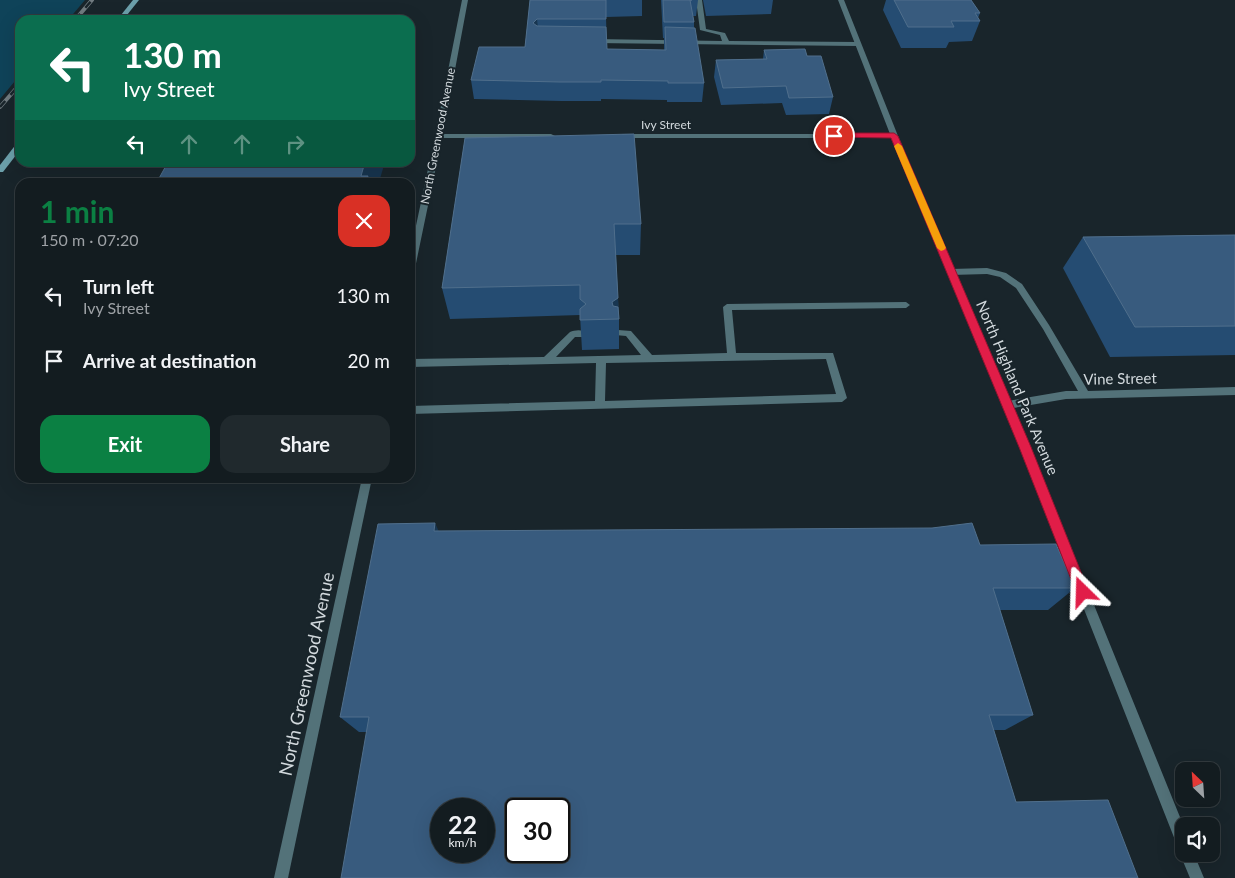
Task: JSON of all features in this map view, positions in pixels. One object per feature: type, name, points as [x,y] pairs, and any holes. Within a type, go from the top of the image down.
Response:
[{"type":"main road","points":[[124,15],[136,0]]},
{"type":"main road","points":[[0,170],[15,151]]},
{"type":"street","name":"North Greenwood Avenue","points":[[415,249],[465,0]]},
{"type":"street","points":[[699,0],[703,30],[723,34],[726,42]]},
{"type":"street","name":"North Highland Park Avenue","points":[[841,0],[894,136],[1008,406],[1175,823]]},
{"type":"street","points":[[588,41],[858,44]]},
{"type":"street","points":[[439,136],[558,136]]},
{"type":"street","name":"Ivy Street","points":[[617,136],[894,136]]},
{"type":"street","points":[[951,272],[986,271],[1003,275],[1019,286],[1046,327],[1085,394]]},
{"type":"street","points":[[732,357],[727,307],[906,305]]},
{"type":"street","points":[[618,333],[628,333],[649,358]]},
{"type":"street","points":[[546,361],[573,334],[582,334]]},
{"type":"street","points":[[415,363],[830,355],[842,398],[415,410]]},
{"type":"street","points":[[600,405],[601,359]]},
{"type":"street","name":"Vine Street","points":[[1008,406],[1066,395],[1235,391]]},
{"type":"street","name":"North Greenwood Avenue","points":[[282,878],[366,483]]},
{"type":"street","points":[[1190,862],[1197,878]]},
{"type":"shaded area","points":[[0,0],[85,0],[72,15],[15,15],[15,81],[0,99]]},
{"type":"building","points":[[530,0],[606,0],[606,19],[537,19],[533,23],[537,26],[606,27],[607,49],[666,50],[665,27],[695,28],[704,83],[601,80],[601,82],[560,82],[471,80],[479,47],[525,47]]},
{"type":"building","points":[[663,0],[690,0],[694,22],[664,22]]},
{"type":"building","points":[[894,0],[971,0],[980,13],[975,13],[980,21],[951,21],[954,27],[908,27]]},
{"type":"building","points":[[805,49],[807,56],[821,56],[833,97],[789,98],[786,86],[723,88],[716,60],[767,59],[764,50]]},
{"type":"building","points":[[634,134],[641,224],[614,224],[618,298],[612,302],[613,306],[618,307],[619,319],[580,320],[580,309],[586,304],[580,299],[580,285],[442,288],[465,138]]},
{"type":"building","points":[[165,167],[364,167],[361,176],[368,176],[367,178],[159,178]]},
{"type":"building","points":[[1235,235],[1235,326],[1135,327],[1083,237]]},
{"type":"building","points":[[435,523],[434,531],[932,528],[972,523],[980,545],[1056,544],[1075,588],[993,588],[1033,715],[989,715],[1016,802],[1108,800],[1138,878],[341,878],[369,717],[340,717],[378,524]]},
{"type":"railway","points":[[79,15],[92,0]]},
{"type":"railway","points":[[0,107],[15,90]]},
{"type":"slow traffic","points":[[898,146],[941,248]]},
{"type":"route","points":[[834,136],[894,136],[1025,447],[1083,592]]}]
